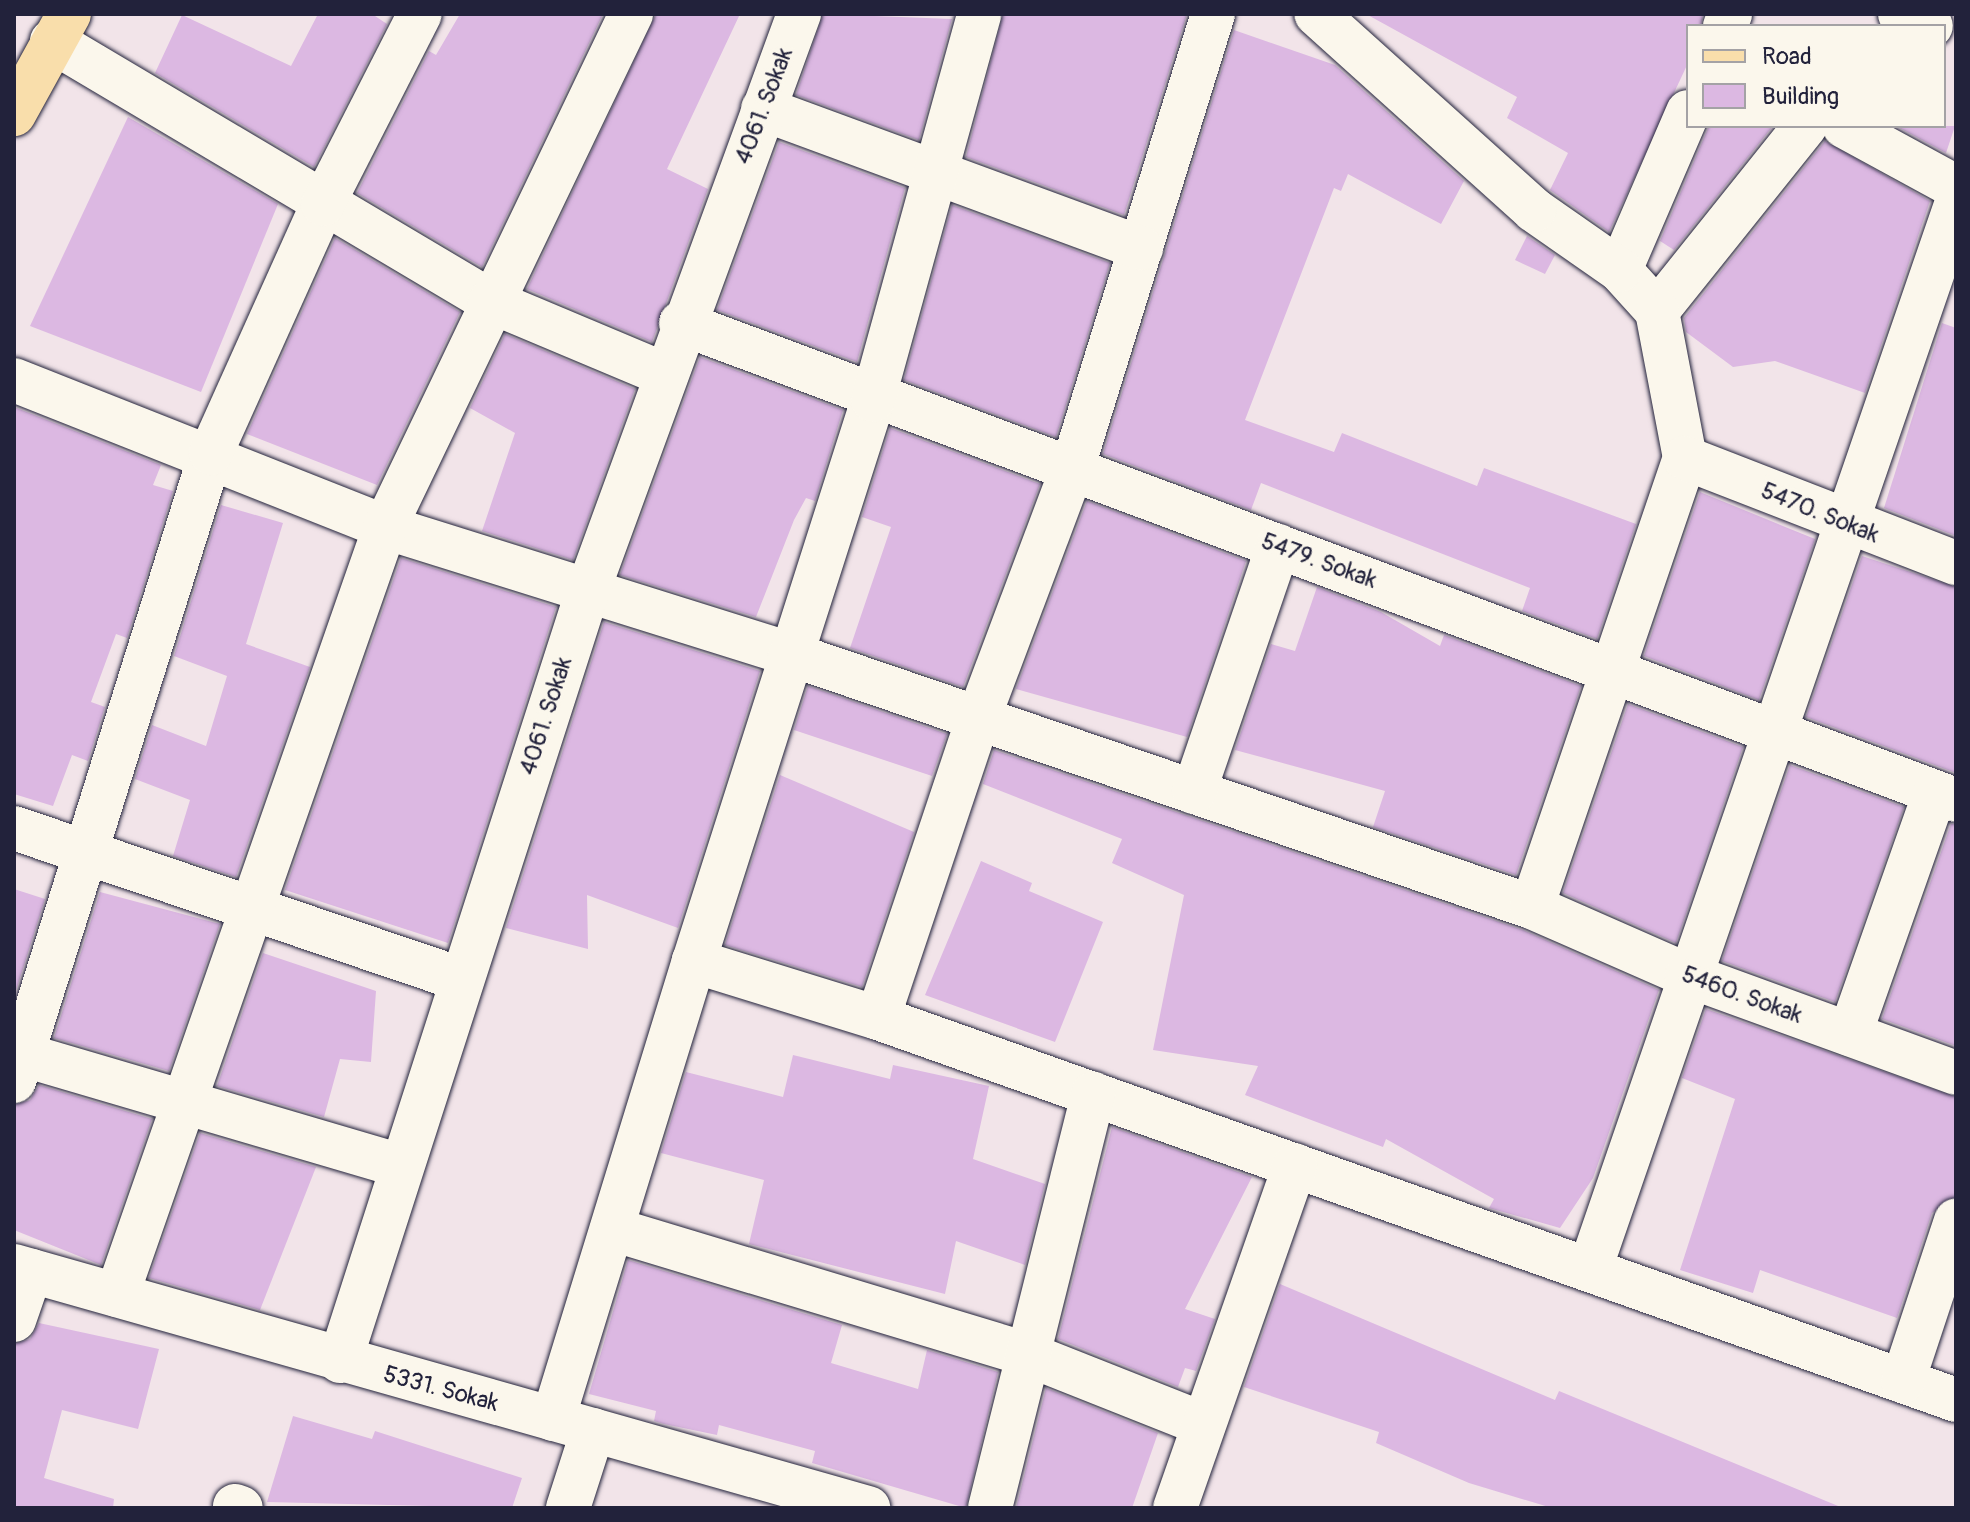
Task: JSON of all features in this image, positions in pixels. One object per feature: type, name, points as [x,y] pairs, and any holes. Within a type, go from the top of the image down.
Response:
[{"type":"main road","points":[[14,114],[60,27]]},
{"type":"street","points":[[401,1166],[183,1102],[17,1063],[87,854],[211,453],[323,204],[420,14]]},
{"type":"street","points":[[117,1295],[249,909],[385,527],[490,301],[631,14]]},
{"type":"street","name":"4061. Sokak","points":[[340,1361],[459,979],[586,596],[666,375],[681,323],[799,14]]},
{"type":"street","points":[[568,1508],[573,1425],[612,1229],[790,654],[873,400],[979,14]]},
{"type":"street","points":[[878,1018],[978,719],[1071,472],[1213,14]]},
{"type":"street","points":[[1316,14],[1534,210],[1620,270],[1657,311],[1685,458],[1611,666],[1532,907]]},
{"type":"street","points":[[1900,14],[1926,24]]},
{"type":"street","points":[[60,27],[323,204],[490,301],[666,375]]},
{"type":"street","points":[[763,109],[1141,248]]},
{"type":"street","points":[[1620,270],[1686,117]]},
{"type":"street","points":[[1657,311],[1803,128]]},
{"type":"street","points":[[1848,128],[1956,187]]},
{"type":"street","points":[[1590,1269],[1687,975],[1956,205]]},
{"type":"street","name":"5479. Sokak","points":[[681,323],[873,400],[1611,666],[1773,734],[1945,796]]},
{"type":"street","name":"5460. Sokak","points":[[14,380],[211,453],[385,527],[586,596],[790,654],[1532,907],[1687,975],[1956,1073]]},
{"type":"street","name":"5470. Sokak","points":[[1685,458],[1846,525],[1956,563]]},
{"type":"street","points":[[1194,792],[1278,546]]},
{"type":"street","points":[[1850,1034],[1945,796]]},
{"type":"street","points":[[14,828],[459,979]]},
{"type":"street","points":[[694,961],[878,1018],[1956,1400]]},
{"type":"street","points":[[990,1508],[1093,1094]]},
{"type":"street","points":[[1175,1508],[1295,1165]]},
{"type":"street","points":[[1903,1381],[1956,1221]]},
{"type":"street","points":[[612,1229],[1029,1355],[1203,1424]]},
{"type":"street","points":[[14,1320],[22,1268]]},
{"type":"street","name":"5331. Sokak","points":[[22,1268],[573,1425],[789,1495],[868,1508]]},
{"type":"building","points":[[318,14],[372,14],[387,24],[314,167],[155,73],[182,15],[291,66]]},
{"type":"building","points":[[460,14],[603,14],[482,267],[357,193],[429,51],[436,55]]},
{"type":"building","points":[[656,14],[740,14],[667,169],[708,189],[652,342],[527,289]]},
{"type":"building","points":[[823,14],[952,19],[919,140],[796,95]]},
{"type":"building","points":[[1003,14],[1187,14],[1124,215],[966,157]]},
{"type":"building","points":[[1366,14],[1703,14],[1701,24],[1686,24],[1686,67],[1609,232],[1550,190],[1568,153],[1507,118],[1517,97]]},
{"type":"building","points":[[1234,30],[1335,65],[1464,181],[1441,224],[1348,174],[1341,191],[1334,188],[1245,420],[1334,452],[1342,433],[1477,486],[1484,468],[1636,524],[1597,639],[1522,611],[1530,588],[1261,483],[1251,510],[1103,454]]},
{"type":"building","points":[[128,117],[278,204],[201,392],[30,326]]},
{"type":"building","points":[[1955,126],[1946,153],[1900,128]]},
{"type":"building","points":[[1708,128],[1771,128],[1674,250],[1660,241]]},
{"type":"building","points":[[1825,141],[1930,201],[1865,393],[1775,361],[1733,367],[1686,332],[1684,318]]},
{"type":"building","points":[[779,142],[905,188],[857,362],[717,310]]},
{"type":"building","points":[[952,205],[1110,263],[1056,437],[904,380]]},
{"type":"building","points":[[1527,236],[1555,255],[1545,274],[1515,260]]},
{"type":"building","points":[[335,238],[460,312],[377,485],[247,434]]},
{"type":"building","points":[[1942,323],[1956,328],[1956,536],[1884,508]]},
{"type":"building","points":[[505,334],[635,389],[573,560],[482,531],[515,433],[470,408]]},
{"type":"building","points":[[700,357],[843,410],[815,501],[806,498],[794,520],[756,617],[620,575]]},
{"type":"building","points":[[14,407],[161,465],[153,485],[173,491],[127,638],[116,634],[91,702],[105,707],[88,761],[72,755],[53,806],[14,794]]},
{"type":"building","points":[[890,428],[1040,484],[963,687],[850,648],[891,527],[862,517]]},
{"type":"building","points":[[1700,492],[1815,539],[1759,700],[1644,656]]},
{"type":"building","points":[[1087,501],[1246,561],[1187,737],[1016,689]]},
{"type":"building","points":[[221,505],[283,523],[246,644],[310,667],[236,877],[173,856],[190,800],[135,779],[152,725],[206,746],[227,676],[174,656]]},
{"type":"building","points":[[1862,556],[1956,587],[1956,773],[1806,717]]},
{"type":"building","points":[[401,558],[556,607],[448,943],[285,890]]},
{"type":"building","points":[[1317,587],[1381,612],[1440,646],[1444,635],[1581,686],[1516,875],[1373,827],[1385,791],[1235,750],[1271,644],[1295,651]]},
{"type":"building","points":[[604,622],[760,671],[678,928],[587,895],[588,949],[506,928]]},
{"type":"building","points":[[808,686],[947,734],[932,776],[794,730]]},
{"type":"building","points":[[1628,704],[1743,747],[1676,943],[1563,893]]},
{"type":"building","points":[[994,750],[1523,930],[1659,990],[1593,1178],[1560,1228],[1489,1208],[1494,1199],[1386,1139],[1383,1147],[1245,1095],[1258,1066],[1153,1050],[1184,895],[1112,863],[1122,839],[983,784]]},
{"type":"building","points":[[1790,765],[1904,807],[1835,1002],[1722,961]]},
{"type":"building","points":[[780,775],[914,832],[862,987],[725,945]]},
{"type":"building","points":[[1951,824],[1956,824],[1956,1046],[1882,1019]]},
{"type":"building","points":[[981,861],[1032,883],[1029,891],[1103,922],[1055,1042],[925,995]]},
{"type":"building","points":[[14,889],[45,899],[14,997]]},
{"type":"building","points":[[100,892],[220,924],[169,1071],[54,1038]]},
{"type":"building","points":[[263,953],[376,991],[371,1062],[340,1059],[324,1117],[217,1086]]},
{"type":"building","points":[[1706,1009],[1956,1097],[1956,1197],[1932,1213],[1897,1318],[1760,1270],[1753,1293],[1680,1270],[1735,1099],[1682,1078]]},
{"type":"building","points":[[793,1055],[890,1079],[893,1065],[989,1086],[973,1159],[1045,1184],[1025,1265],[956,1241],[945,1294],[749,1244],[764,1180],[661,1153],[686,1072],[783,1097]]},
{"type":"building","points":[[39,1085],[152,1119],[101,1265],[14,1230],[14,1105],[30,1100]]},
{"type":"building","points":[[1112,1127],[1252,1177],[1185,1309],[1215,1319],[1196,1371],[1185,1368],[1178,1387],[1058,1339]]},
{"type":"building","points":[[200,1133],[316,1167],[260,1310],[149,1278]]},
{"type":"building","points":[[628,1260],[842,1325],[831,1363],[918,1389],[927,1350],[998,1372],[966,1508],[812,1463],[815,1451],[719,1425],[717,1435],[664,1424],[654,1421],[656,1411],[589,1394]]},
{"type":"building","points":[[1280,1284],[1555,1400],[1559,1391],[1843,1508],[1552,1508],[1469,1483],[1376,1443],[1379,1432],[1244,1387]]},
{"type":"building","points":[[39,1323],[159,1349],[138,1429],[62,1410],[44,1478],[114,1499],[113,1508],[14,1508],[14,1344],[30,1339]]},
{"type":"building","points":[[1046,1388],[1158,1433],[1132,1508],[1016,1508]]},
{"type":"building","points":[[293,1416],[372,1439],[375,1431],[522,1478],[512,1508],[267,1502]]}]
